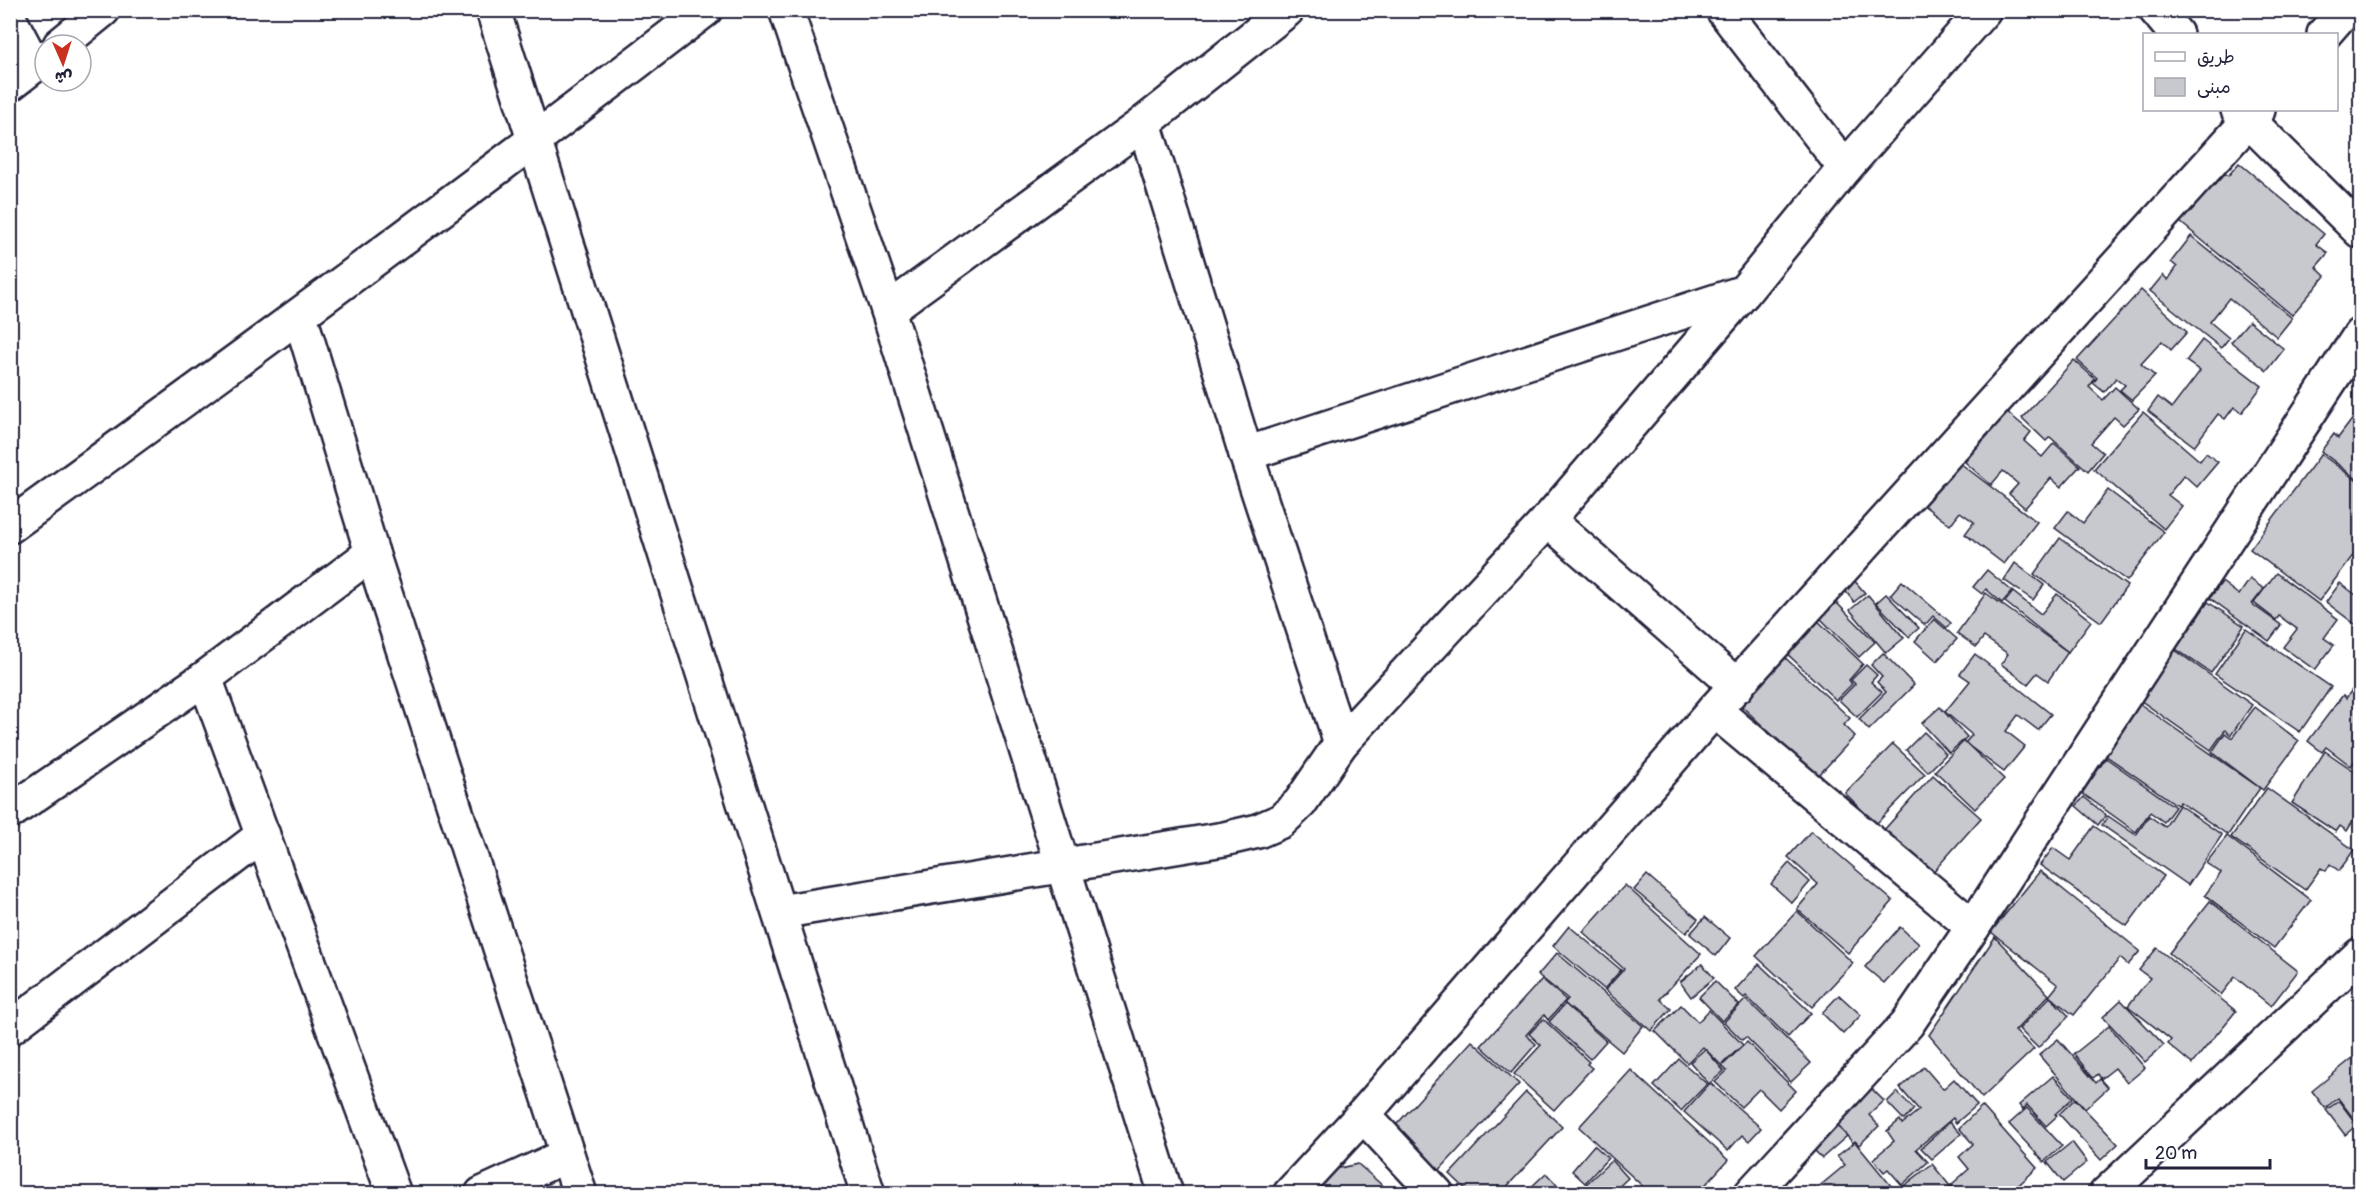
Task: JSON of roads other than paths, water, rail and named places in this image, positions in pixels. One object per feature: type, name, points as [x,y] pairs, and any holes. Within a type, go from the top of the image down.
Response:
[{"type":"street","points":[[75,33],[103,10]]},
{"type":"street","points":[[493,10],[868,1194]]},
{"type":"street","points":[[10,526],[300,316],[535,141],[705,10]]},
{"type":"street","points":[[786,10],[888,310],[1166,1194]]},
{"type":"street","points":[[888,310],[1144,123],[1287,10]]},
{"type":"street","points":[[1723,10],[1845,168]]},
{"type":"street","points":[[779,912],[1224,839],[1258,831],[1281,821],[1300,803],[1341,743],[1548,520],[1744,292],[1845,168],[1984,10]]},
{"type":"street","points":[[2156,10],[2175,33]]},
{"type":"street","points":[[2325,33],[2345,10]]},
{"type":"street","points":[[10,20],[30,69]]},
{"type":"street","points":[[1290,1194],[1363,1115],[1714,710],[2248,113],[2361,231]]},
{"type":"street","points":[[1144,123],[1246,454],[1341,743]]},
{"type":"street","points":[[1246,454],[1744,292]]},
{"type":"street","points":[[300,316],[372,553],[580,1194]]},
{"type":"street","points":[[1751,1194],[1906,1024],[1973,927],[2361,335]]},
{"type":"street","points":[[1548,520],[1737,686]]},
{"type":"street","points":[[10,812],[205,678],[372,553]]},
{"type":"street","points":[[205,678],[394,1194]]},
{"type":"street","points":[[1714,710],[1973,927]]},
{"type":"street","points":[[10,1028],[263,835]]},
{"type":"street","points":[[2106,1194],[2361,955]]},
{"type":"street","points":[[1363,1115],[1437,1194]]},
{"type":"street","points":[[482,1194],[567,1155]]}]
